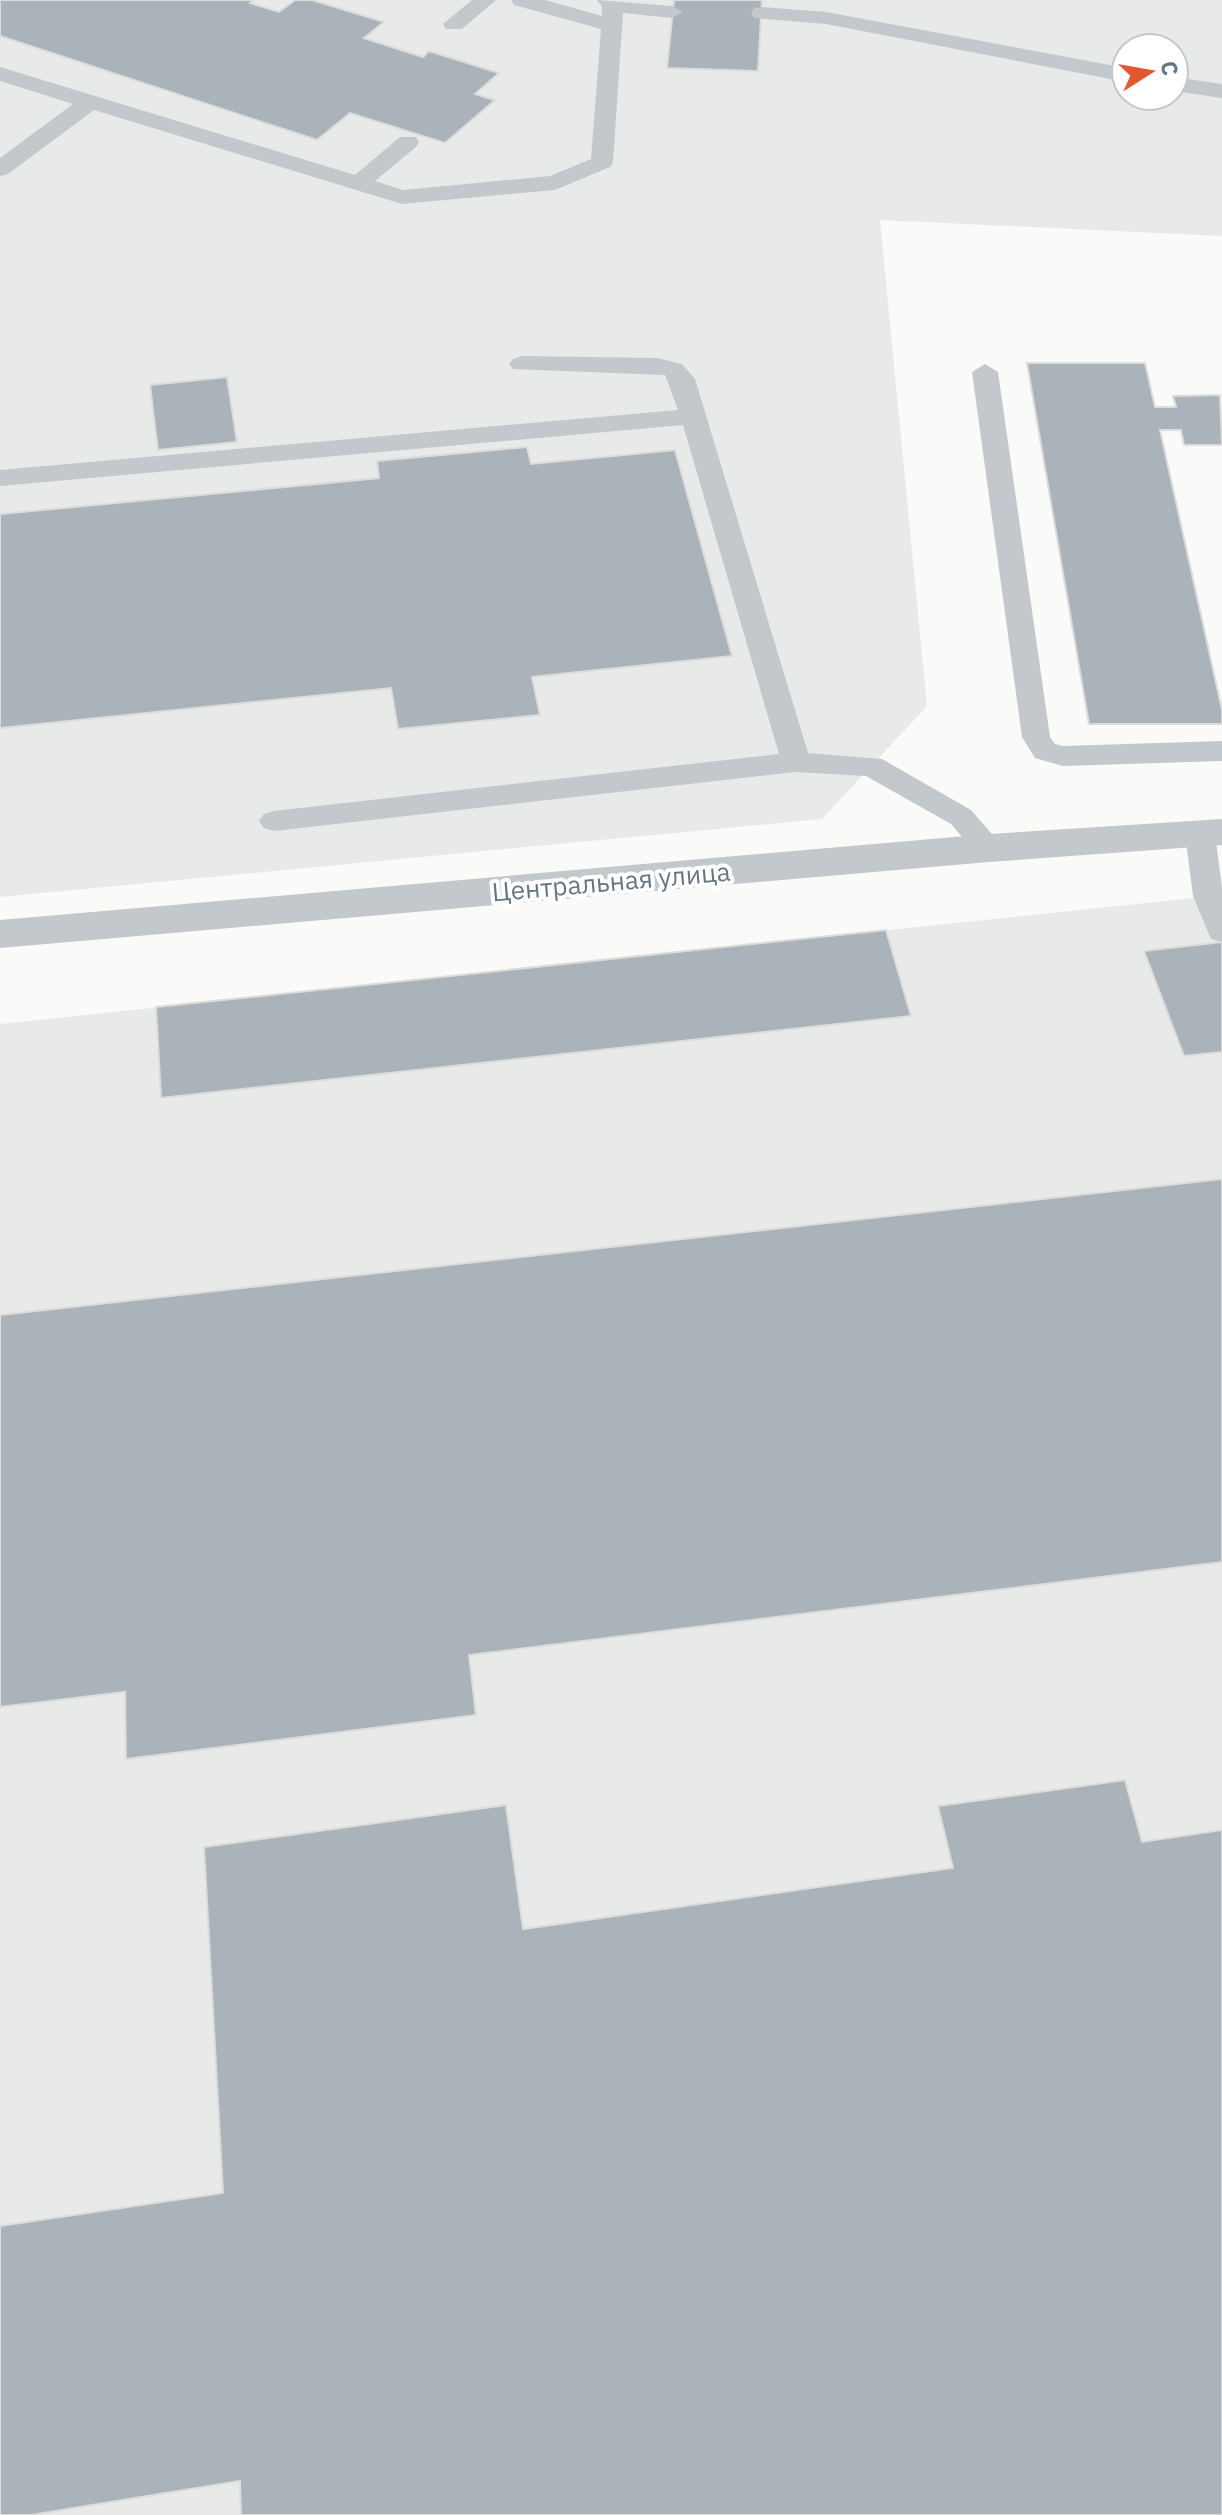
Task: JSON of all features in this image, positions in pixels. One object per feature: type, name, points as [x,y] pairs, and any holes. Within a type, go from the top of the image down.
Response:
[{"type":"street","name":"Центральная улица","points":[[0,934],[989,848],[1211,833]]},
{"type":"lane","points":[[454,24],[485,0]]},
{"type":"lane","points":[[522,0],[610,11],[672,12]]},
{"type":"lane","points":[[0,74],[402,197],[555,183],[602,162],[610,11]]},
{"type":"lane","points":[[762,13],[826,18],[1110,72]]},
{"type":"lane","points":[[1190,86],[1222,91]]},
{"type":"lane","points":[[0,169],[90,102]]},
{"type":"lane","points":[[357,185],[408,142]]},
{"type":"lane","points":[[522,364],[658,366],[673,369],[682,379],[796,762]]},
{"type":"lane","points":[[985,372],[1036,737],[1045,751],[1063,756],[1222,751]]},
{"type":"lane","points":[[0,478],[693,416]]},
{"type":"lane","points":[[274,821],[796,762],[872,766],[961,817],[989,848]]},
{"type":"lane","points":[[1211,833],[1208,896],[1222,931]]},
{"type":"shaded area","points":[[0,0],[1222,0],[1222,236],[880,220],[927,706],[822,819],[0,897]]},
{"type":"shaded area","points":[[1222,895],[1222,2515],[0,2515],[0,1024]]},
{"type":"building","points":[[0,0],[254,0],[250,3],[279,12],[295,0],[312,0],[384,22],[364,38],[423,57],[429,51],[499,73],[475,94],[495,100],[445,143],[350,113],[317,140],[0,36]]},
{"type":"building","points":[[674,0],[762,0],[758,71],[667,68]]},
{"type":"building","points":[[1027,363],[1145,363],[1155,407],[1176,407],[1173,396],[1220,395],[1222,445],[1184,445],[1181,430],[1160,430],[1222,710],[1222,724],[1089,724]]},
{"type":"building","points":[[227,377],[237,442],[158,450],[150,385]]},
{"type":"building","points":[[527,447],[531,464],[675,450],[732,656],[532,677],[540,715],[398,729],[391,688],[0,728],[0,514],[379,478],[377,461]]},
{"type":"building","points":[[886,930],[911,1016],[161,1098],[156,1007]]},
{"type":"building","points":[[1222,942],[1222,1052],[1184,1056],[1144,951]]},
{"type":"building","points":[[1222,1179],[1222,1562],[469,1655],[476,1715],[126,1759],[125,1692],[0,1707],[0,1315]]},
{"type":"building","points":[[1125,1780],[1142,1842],[1222,1830],[1222,2515],[241,2515],[240,2481],[31,2515],[0,2515],[0,2226],[223,2193],[204,1847],[506,1805],[523,1929],[953,1868],[938,1806]]}]
